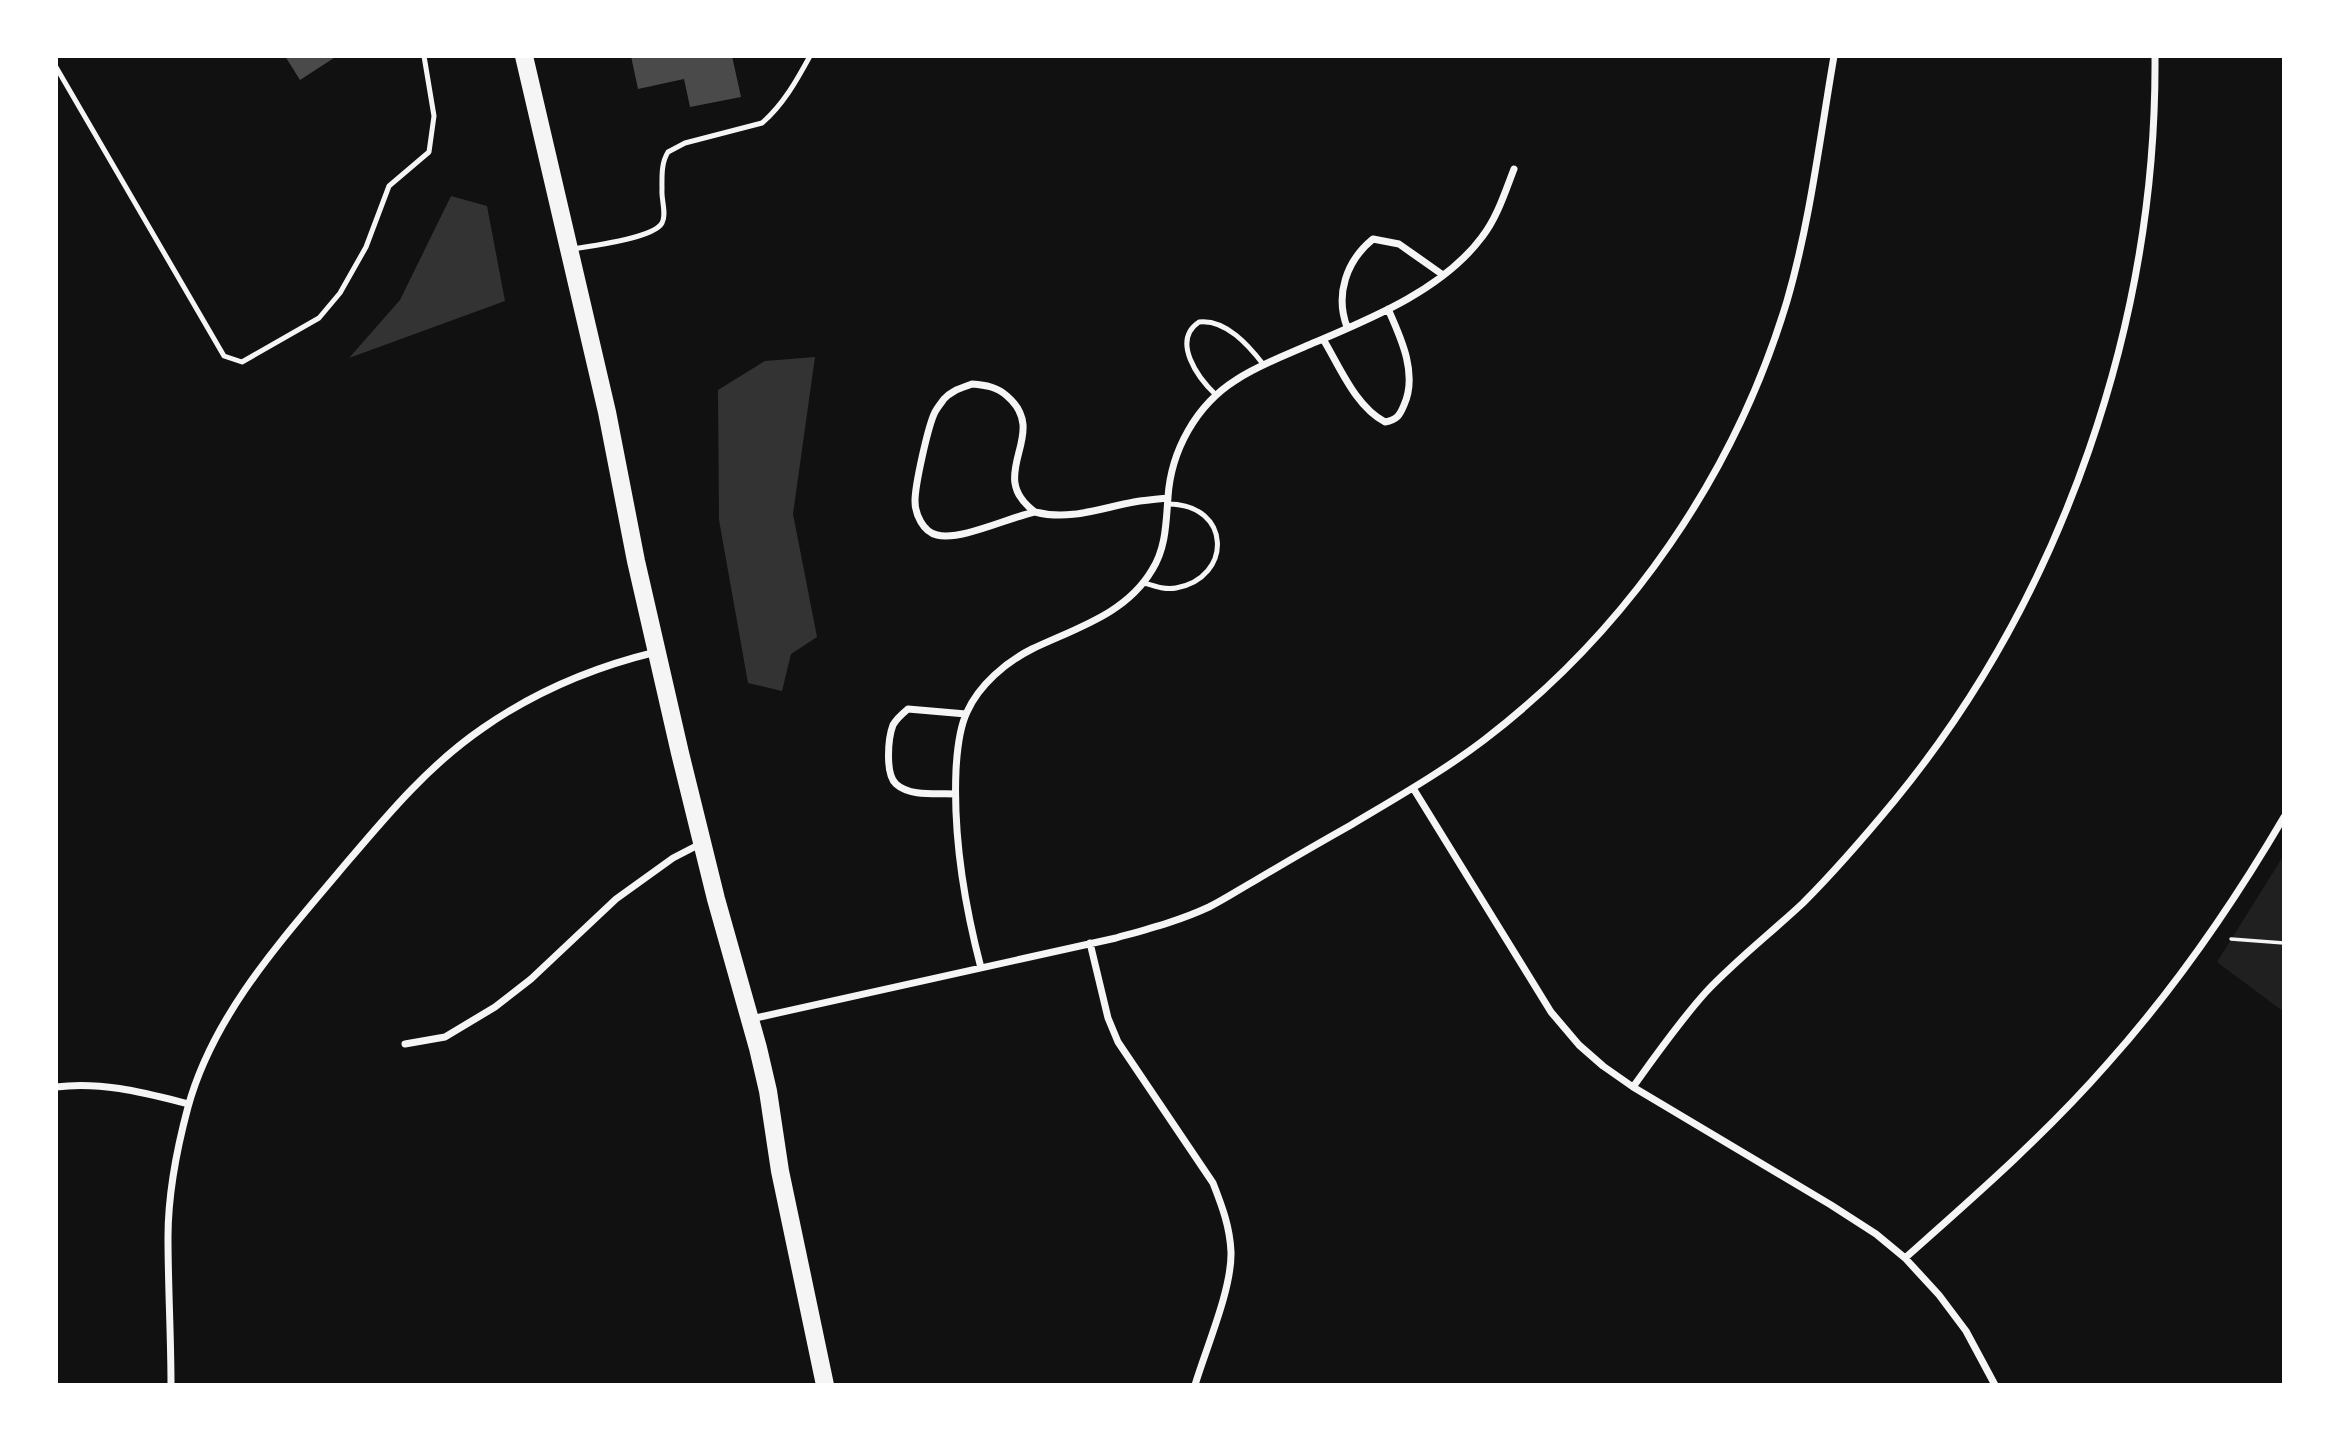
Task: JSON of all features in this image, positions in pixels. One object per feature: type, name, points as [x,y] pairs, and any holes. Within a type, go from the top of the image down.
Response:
[{"type":"main road","points":[[524,56],[570,250],[657,652],[703,843],[768,1091],[780,1171],[825,1385]]},
{"type":"street","points":[[750,1020],[1164,925],[1210,906],[1413,788],[1484,740],[1530,703],[1581,654],[1622,609],[1664,553],[1704,494],[1749,401],[1766,362],[1787,300],[1803,236],[1834,56]]},
{"type":"street","points":[[1633,1087],[1685,1016],[1709,989],[1804,901],[1896,799],[1968,697],[2015,616],[2068,503],[2086,454],[2129,309],[2146,206],[2155,56]]},
{"type":"street","points":[[982,968],[968,918],[961,876],[955,794],[961,727],[974,699],[1010,662],[1110,612],[1144,583],[1154,567],[1162,545],[1168,520],[1168,501],[1175,460],[1183,439],[1198,415],[1216,395],[1263,364],[1388,309],[1412,297],[1443,275],[1464,259],[1483,236],[1500,205],[1514,169]]},
{"type":"street","points":[[1347,327],[1341,301],[1343,285],[1363,247],[1373,239],[1399,244],[1443,275]]},
{"type":"street","points":[[1323,339],[1367,409],[1385,422],[1393,421],[1399,416],[1407,397],[1410,379],[1407,358],[1388,309]]},
{"type":"street","points":[[1035,512],[967,532],[941,536],[924,527],[915,501],[935,411],[946,397],[965,387],[985,385],[1000,390],[1016,403],[1024,416],[1024,425],[1014,481],[1024,503],[1035,512],[1052,516],[1087,513],[1135,502],[1168,501]]},
{"type":"street","points":[[171,1385],[172,1321],[168,1236],[170,1196],[189,1104],[203,1065],[227,1018],[252,979],[279,942],[402,797],[472,736],[519,705],[558,684],[596,668],[657,652]]},
{"type":"street","points":[[955,794],[924,793],[903,788],[895,783],[890,776],[888,761],[892,727],[900,714],[908,709],[966,714]]},
{"type":"street","points":[[1413,788],[1551,1012],[1579,1045],[1633,1087],[1876,1234],[1905,1258],[1939,1295],[1966,1331],[1995,1385]]},
{"type":"street","points":[[1905,1258],[2019,1156],[2109,1063],[2192,959],[2284,817]]},
{"type":"street","points":[[405,1044],[445,1037],[495,1007],[531,979],[616,899],[673,858],[703,843]]},
{"type":"street","points":[[1090,943],[1110,1023],[1118,1042],[1213,1183],[1223,1206],[1231,1255],[1228,1277],[1195,1385]]},
{"type":"street","points":[[56,1087],[107,1087],[142,1092],[189,1104]]},
{"type":"lane","points":[[56,67],[224,356],[242,362],[319,318],[340,293],[366,247],[389,186],[429,152],[435,116],[424,56]]},
{"type":"lane","points":[[570,250],[637,236],[662,224],[662,170],[668,152],[685,143],[762,123],[797,81],[810,56]]},
{"type":"lane","points":[[1216,395],[1193,369],[1188,351],[1188,335],[1192,327],[1199,323],[1215,324],[1234,334],[1263,364]]},
{"type":"lane","points":[[1144,583],[1164,589],[1177,588],[1194,581],[1210,568],[1216,558],[1219,545],[1206,515],[1195,508],[1168,501]]},
{"type":"path","points":[[2231,939],[2284,943]]},
{"type":"shaded area","points":[[451,196],[487,206],[505,301],[349,358],[400,300]]},
{"type":"shaded area","points":[[815,357],[793,514],[817,637],[791,654],[782,691],[748,683],[719,520],[718,390],[765,361]]},
{"type":"shaded area","points":[[2284,855],[2284,1012],[2217,962]]},
{"type":"building","points":[[285,56],[337,56],[300,80]]},
{"type":"building","points":[[631,56],[732,56],[741,97],[690,107],[684,79],[638,89]]}]
